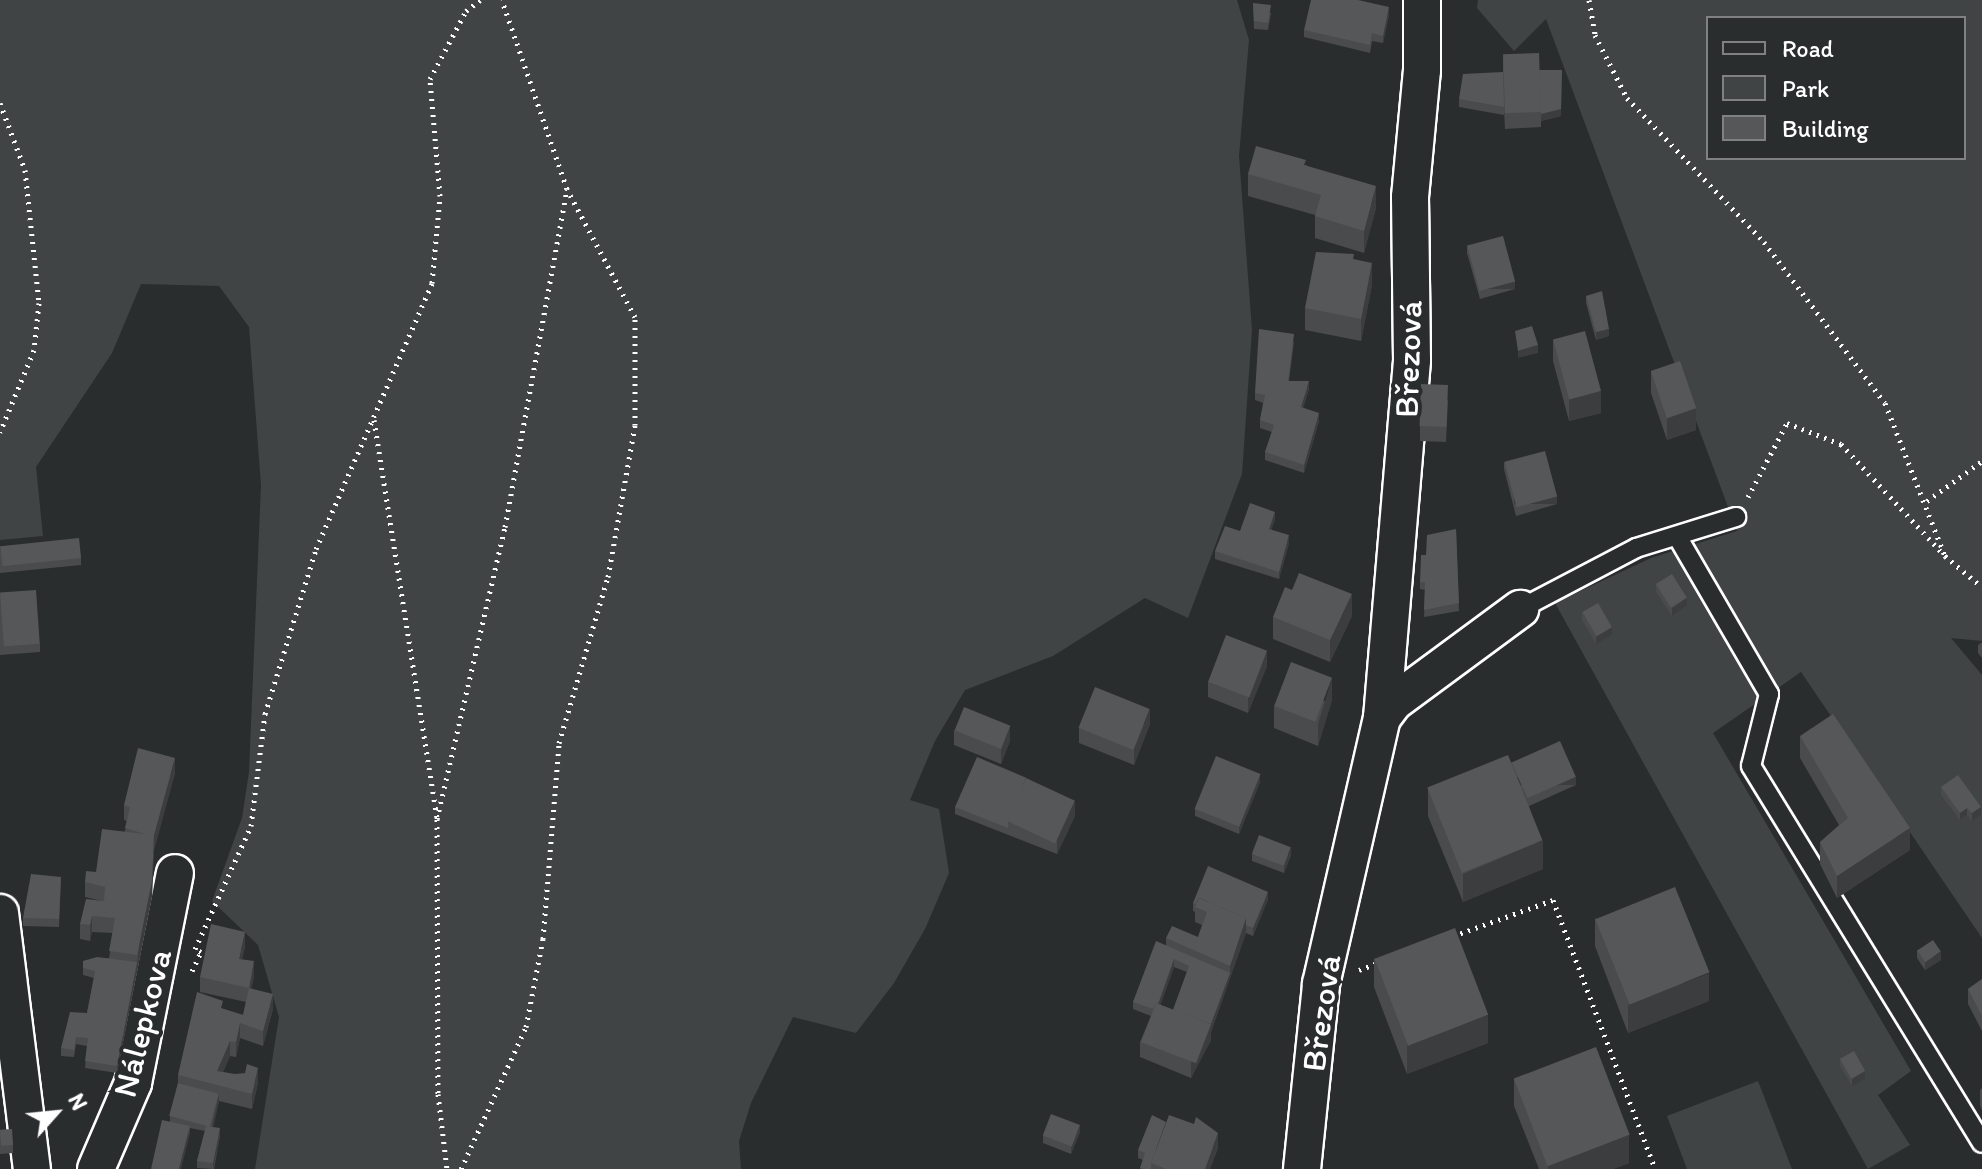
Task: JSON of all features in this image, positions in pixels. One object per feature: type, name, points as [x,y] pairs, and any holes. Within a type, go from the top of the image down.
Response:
[{"type":"street","name":"Březová","points":[[1302,1169],[1321,984],[1382,718],[1412,360],[1410,197],[1422,70],[1422,0]]},
{"type":"street","points":[[1382,718],[1394,702],[1520,609]]},
{"type":"street","name":"Nálepkova","points":[[96,1169],[133,1083],[175,873]]},
{"type":"street","points":[[0,913],[32,1169]]},
{"type":"lane","points":[[1520,609],[1636,548],[1736,517]]},
{"type":"lane","points":[[1677,536],[1769,694],[1751,766],[1982,1143]]},
{"type":"path","points":[[188,959],[201,941],[251,826],[265,714],[316,549],[432,283],[440,196],[430,79],[466,11],[480,0]]},
{"type":"path","points":[[461,1169],[526,1027],[543,939],[559,743],[608,577],[635,425],[635,317],[567,189],[502,0]]},
{"type":"path","points":[[1589,0],[1595,35],[1627,98],[1764,242],[1885,403],[1927,501],[1945,556]]},
{"type":"path","points":[[0,103],[25,170],[39,303],[34,350],[0,432]]},
{"type":"path","points":[[437,819],[505,527],[567,189]]},
{"type":"path","points":[[373,418],[437,819],[438,1094],[447,1169]]},
{"type":"path","points":[[1736,517],[1787,423],[1841,444],[1945,556],[1982,587]]},
{"type":"path","points":[[1927,501],[1982,461]]},
{"type":"path","points":[[1437,942],[1553,900],[1655,1169]]},
{"type":"path","points":[[1321,984],[1393,958]]},
{"type":"green space","points":[[0,0],[1237,0],[1249,40],[1239,156],[1252,330],[1242,474],[1188,618],[1145,598],[1053,656],[965,690],[935,741],[910,800],[939,809],[949,873],[925,929],[894,983],[856,1033],[793,1017],[751,1103],[739,1141],[741,1169],[255,1169],[279,1017],[258,945],[212,901],[242,818],[249,772],[261,485],[249,327],[219,286],[141,284],[112,353],[36,467],[43,536],[0,540]]},
{"type":"green space","points":[[1478,0],[1982,0],[1982,641],[1951,638],[1982,675],[1982,938],[1801,672],[1713,733],[1911,1071],[1878,1095],[1910,1145],[1868,1169],[1555,603],[1651,558],[1737,531],[1546,19],[1514,51],[1477,8]]},
{"type":"green space","points":[[1758,1081],[1792,1169],[1687,1169],[1667,1116]]},
{"type":"building","points":[[1311,0],[1358,0],[1389,7],[1383,36],[1372,33],[1370,45],[1304,30]]},
{"type":"building","points":[[1253,3],[1271,5],[1268,23],[1254,21]]},
{"type":"building","points":[[1539,53],[1541,112],[1505,113],[1503,54]]},
{"type":"building","points":[[1539,70],[1562,70],[1561,109],[1541,114]]},
{"type":"building","points":[[1503,72],[1504,107],[1459,99],[1463,74]]},
{"type":"building","points":[[1256,146],[1306,160],[1304,165],[1376,186],[1364,231],[1315,216],[1321,195],[1248,174]]},
{"type":"building","points":[[1503,236],[1515,281],[1479,291],[1467,246]]},
{"type":"building","points":[[1316,252],[1354,254],[1353,259],[1372,263],[1361,319],[1305,308]]},
{"type":"building","points":[[1602,291],[1609,329],[1596,332],[1586,296]]},
{"type":"building","points":[[1532,326],[1538,345],[1518,351],[1515,331]]},
{"type":"building","points":[[1259,329],[1294,334],[1288,381],[1309,381],[1301,407],[1319,413],[1304,465],[1265,452],[1274,425],[1260,420],[1265,395],[1255,393]]},
{"type":"building","points":[[1585,331],[1601,391],[1569,399],[1553,340]]},
{"type":"building","points":[[1680,361],[1696,408],[1667,418],[1651,371]]},
{"type":"building","points":[[1421,384],[1448,385],[1447,427],[1420,426]]},
{"type":"building","points":[[1545,451],[1557,496],[1517,507],[1504,462]]},
{"type":"building","points":[[1250,503],[1275,512],[1269,529],[1289,535],[1279,572],[1215,551],[1225,526],[1240,531]]},
{"type":"building","points":[[1456,529],[1459,603],[1424,610],[1425,582],[1420,582],[1421,555],[1426,555],[1427,535]]},
{"type":"building","points":[[79,538],[81,558],[3,566],[0,546]]},
{"type":"building","points":[[1299,573],[1352,594],[1330,640],[1273,617],[1285,587],[1292,590]]},
{"type":"building","points":[[1672,574],[1687,598],[1671,608],[1656,584]]},
{"type":"building","points":[[36,590],[40,644],[4,646],[0,593]]},
{"type":"building","points":[[1598,603],[1612,627],[1596,636],[1582,612]]},
{"type":"building","points":[[1226,635],[1267,651],[1249,697],[1208,682]]},
{"type":"building","points":[[1291,662],[1332,678],[1315,722],[1274,706]]},
{"type":"building","points":[[1095,687],[1150,709],[1133,750],[1079,728]]},
{"type":"building","points":[[964,707],[1010,726],[1001,749],[955,730]]},
{"type":"building","points":[[1833,714],[1910,828],[1837,876],[1820,842],[1848,818],[1800,736]]},
{"type":"building","points":[[1560,741],[1576,777],[1527,798],[1512,763]]},
{"type":"building","points":[[138,748],[175,758],[154,835],[152,881],[137,955],[109,951],[115,918],[92,916],[90,925],[80,924],[86,899],[104,901],[105,887],[85,882],[86,871],[96,872],[102,829],[145,834],[125,828],[130,807],[124,805]]},
{"type":"building","points":[[1508,755],[1542,840],[1462,873],[1427,788]]},
{"type":"building","points":[[1216,756],[1261,774],[1239,827],[1195,809]]},
{"type":"building","points":[[977,757],[1029,779],[1026,778],[1008,828],[955,807]]},
{"type":"building","points":[[1958,775],[1981,807],[1972,813],[1967,808],[1960,813],[1941,787]]},
{"type":"building","points":[[1026,778],[1075,801],[1055,843],[1006,821]]},
{"type":"building","points":[[1259,835],[1291,847],[1284,866],[1252,854]]},
{"type":"building","points":[[1208,866],[1268,892],[1253,928],[1246,925],[1246,918],[1199,898],[1196,904],[1193,903]]},
{"type":"building","points":[[31,874],[61,877],[59,919],[23,918]]},
{"type":"building","points":[[1675,887],[1709,972],[1630,1005],[1595,919]]},
{"type":"building","points":[[1199,898],[1246,918],[1230,966],[1166,938],[1172,926],[1198,937],[1207,912],[1195,907]]},
{"type":"building","points":[[211,924],[245,932],[239,959],[254,961],[249,988],[200,977]]},
{"type":"building","points":[[1455,928],[1488,1015],[1408,1046],[1375,959]]},
{"type":"building","points":[[1933,940],[1941,952],[1925,962],[1917,951]]},
{"type":"building","points":[[1156,941],[1230,973],[1211,1024],[1173,1010],[1189,966],[1174,959],[1158,1004],[1153,1009],[1133,1002]]},
{"type":"building","points":[[97,957],[137,962],[117,1066],[85,1061],[88,1038],[76,1037],[74,1050],[61,1048],[70,1012],[87,1013],[95,971],[83,968],[83,961]]},
{"type":"building","points":[[1982,979],[1982,1016],[1968,989]]},
{"type":"building","points":[[249,988],[273,994],[263,1031],[240,1023],[236,1042],[230,1041],[217,1071],[245,1073],[247,1064],[258,1068],[252,1094],[178,1075],[197,992],[223,1001],[221,1008],[243,1015]]},
{"type":"building","points":[[1156,1003],[1211,1024],[1196,1063],[1141,1042]]},
{"type":"building","points":[[1596,1047],[1630,1135],[1548,1166],[1514,1079]]},
{"type":"building","points":[[1854,1051],[1865,1071],[1851,1079],[1840,1059]]},
{"type":"building","points":[[178,1083],[219,1094],[210,1127],[169,1116]]},
{"type":"building","points":[[1051,1114],[1080,1125],[1072,1147],[1043,1135]]},
{"type":"building","points":[[1152,1115],[1166,1122],[1151,1169],[1144,1169],[1140,1168],[1145,1153],[1138,1150]]},
{"type":"building","points":[[1169,1115],[1194,1124],[1196,1117],[1218,1133],[1205,1169],[1166,1169],[1151,1163]]},
{"type":"building","points":[[162,1120],[190,1126],[179,1169],[151,1169]]},
{"type":"building","points":[[206,1126],[220,1128],[213,1163],[197,1161]]},
{"type":"building","points":[[12,1129],[13,1145],[1,1146],[0,1130]]}]
